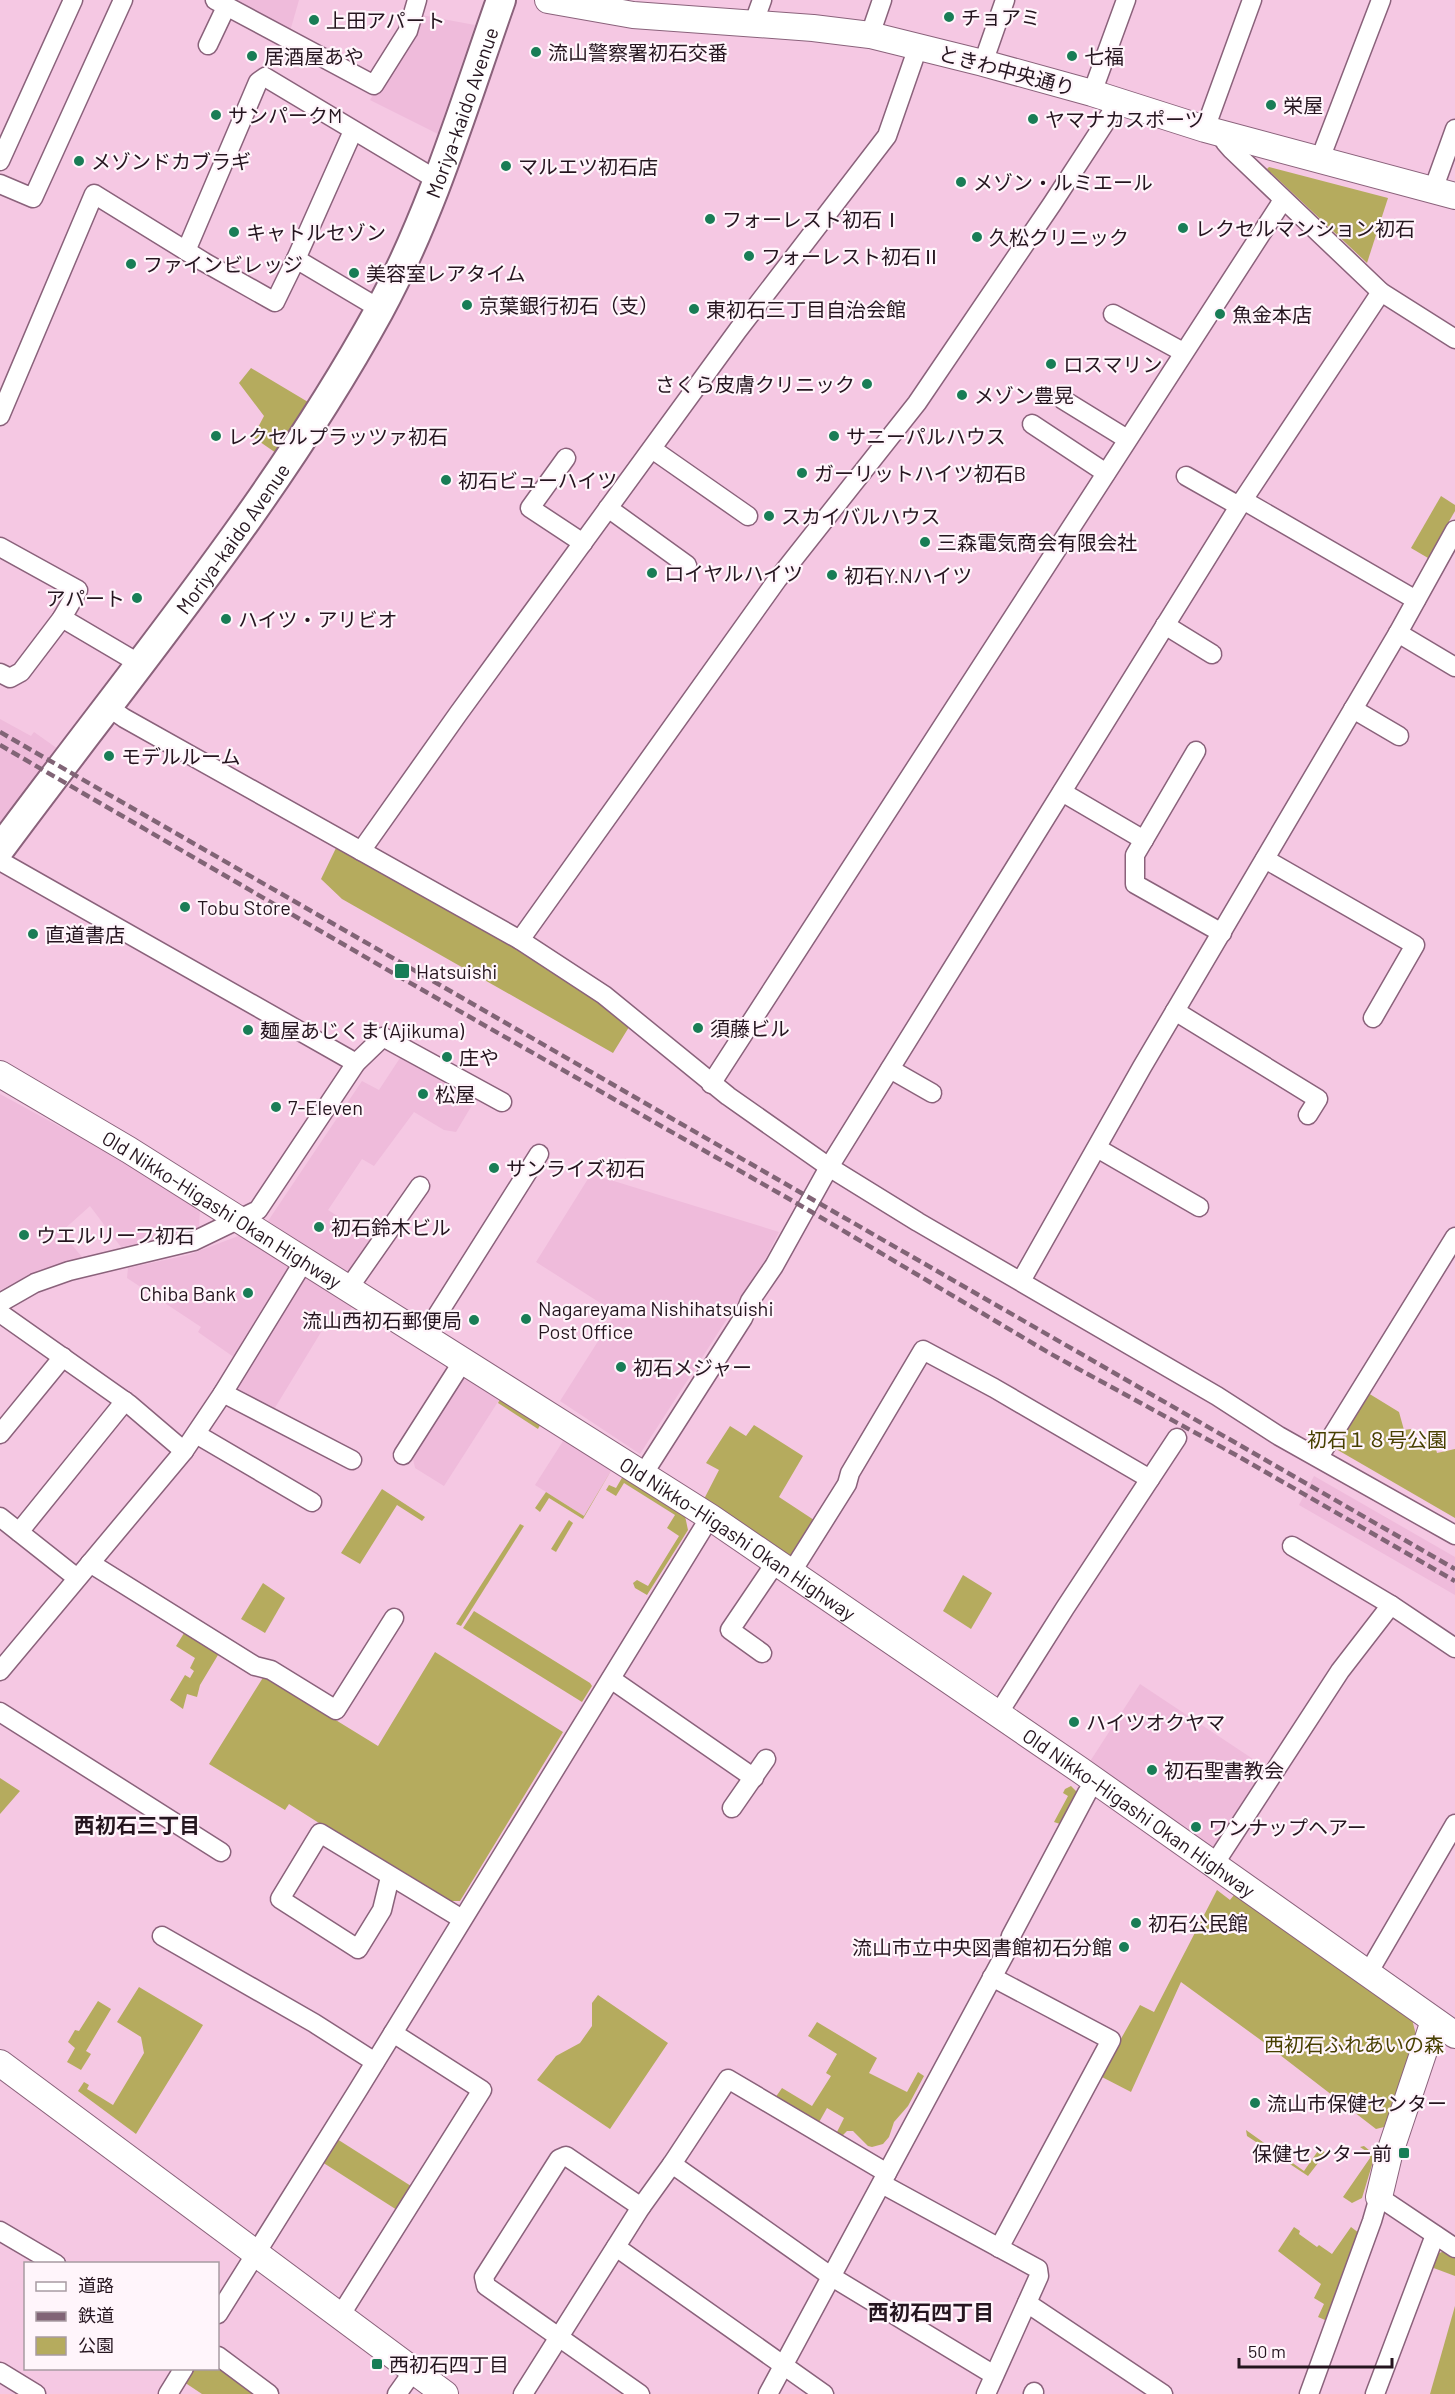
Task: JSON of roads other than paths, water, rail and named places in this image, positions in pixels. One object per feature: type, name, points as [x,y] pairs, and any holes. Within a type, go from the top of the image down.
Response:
[{"type":"main road","name":"Moriya-kaido Avenue","points":[[0,849],[268,490],[330,396],[380,309],[423,218],[501,0]]},
{"type":"street","points":[[0,161],[73,0]]},
{"type":"street","points":[[0,184],[33,198],[123,0]]},
{"type":"street","points":[[208,45],[220,4],[374,85],[408,31],[417,0]]},
{"type":"street","name":"ときわ中央通り","points":[[548,0],[634,8],[753,25],[870,34],[1092,93],[1216,132],[1444,193]]},
{"type":"street","points":[[753,25],[762,0]]},
{"type":"street","points":[[870,34],[882,0]]},
{"type":"street","points":[[983,63],[1005,0]]},
{"type":"street","points":[[1092,93],[1126,0]]},
{"type":"street","points":[[1252,0],[1216,132],[1283,200],[1381,292],[1455,339]]},
{"type":"street","points":[[1320,159],[1381,0]]},
{"type":"street","points":[[361,851],[738,330],[887,136],[918,47]]},
{"type":"street","points":[[186,251],[258,82],[265,77],[437,180]]},
{"type":"street","points":[[520,940],[777,580],[917,403],[1052,204],[1110,115],[1116,100]]},
{"type":"street","points":[[1444,193],[1455,129]]},
{"type":"street","points":[[0,416],[94,194],[186,251],[275,302],[353,131]]},
{"type":"street","points":[[711,1084],[1283,200]]},
{"type":"street","points":[[296,259],[380,309]]},
{"type":"street","points":[[642,1476],[743,1318],[750,1301],[774,1266],[829,1167],[1241,503],[1381,292]]},
{"type":"street","points":[[1113,314],[1183,352]]},
{"type":"street","points":[[1062,399],[1127,439]]},
{"type":"street","points":[[1032,424],[1106,472]]},
{"type":"street","points":[[652,449],[748,516]]},
{"type":"street","points":[[566,458],[530,508],[583,543]]},
{"type":"street","points":[[1186,476],[1241,503],[1416,600]]},
{"type":"street","points":[[608,508],[687,565]]},
{"type":"street","points":[[1021,1281],[1176,1011],[1398,633],[1455,530]]},
{"type":"street","points":[[0,547],[78,590],[62,618],[21,672],[10,678],[0,673]]},
{"type":"street","points":[[62,618],[140,664]]},
{"type":"street","points":[[1166,625],[1212,654]]},
{"type":"street","points":[[1398,633],[1455,667]]},
{"type":"street","points":[[107,706],[123,718],[520,940],[604,995],[711,1084],[829,1167],[918,1222],[1217,1395],[1279,1436],[1455,1535]]},
{"type":"street","points":[[1353,709],[1399,736]]},
{"type":"street","points":[[1196,751],[1135,855],[1135,884],[1222,933]]},
{"type":"street","points":[[1062,792],[1144,840]]},
{"type":"street","points":[[1265,859],[1415,945],[1373,1018]]},
{"type":"street","points":[[0,861],[356,1063]]},
{"type":"street","points":[[1176,1011],[1318,1099],[1308,1115]]},
{"type":"street","points":[[0,1303],[35,1283],[69,1271],[194,1241],[258,1210],[356,1063],[383,1037],[502,1102]]},
{"type":"street","points":[[890,1069],[932,1093]]},
{"type":"street","name":"Old Nikko-Higashi Okan Highway","points":[[0,1074],[129,1150],[710,1517],[1095,1781],[1455,2035]]},
{"type":"street","points":[[1097,1148],[1199,1207]]},
{"type":"street","points":[[424,1336],[539,1154]]},
{"type":"street","points":[[348,1289],[420,1186]]},
{"type":"street","points":[[1319,1457],[1455,1238]]},
{"type":"street","points":[[4,1660],[90,1563],[196,1434],[224,1393],[304,1261]]},
{"type":"street","points":[[0,1312],[125,1401],[183,1451]]},
{"type":"street","points":[[762,1653],[730,1630],[784,1568],[847,1484],[850,1473],[923,1350],[994,1388],[1150,1479]]},
{"type":"street","points":[[0,1434],[63,1357]]},
{"type":"street","points":[[403,1455],[464,1361]]},
{"type":"street","points":[[224,1393],[352,1460]]},
{"type":"street","points":[[19,1532],[125,1401]]},
{"type":"street","points":[[196,1434],[312,1502]]},
{"type":"street","points":[[998,1714],[1177,1438]]},
{"type":"street","points":[[0,1517],[77,1578]]},
{"type":"street","points":[[219,2312],[710,1517]]},
{"type":"street","points":[[1292,1546],[1391,1605],[1455,1648]]},
{"type":"street","points":[[90,1563],[255,1666],[271,1670],[336,1710],[394,1618]]},
{"type":"street","points":[[1214,1866],[1340,1671],[1391,1605]]},
{"type":"street","points":[[611,1679],[754,1778]]},
{"type":"street","points":[[0,1712],[220,1852]]},
{"type":"street","points":[[732,1809],[766,1759]]},
{"type":"street","points":[[768,2394],[1007,1950],[1011,1936],[1095,1781]]},
{"type":"street","points":[[1367,1975],[1455,1824]]},
{"type":"street","points":[[390,1877],[382,1910],[358,1949],[279,1899],[320,1833],[462,1919]]},
{"type":"street","points":[[162,1936],[314,2023],[375,2061]]},
{"type":"street","points":[[992,1977],[1110,2040],[999,2248]]},
{"type":"street","points":[[1309,2394],[1372,2221],[1389,2155],[1434,2021]]},
{"type":"street","points":[[340,2316],[482,2090],[393,2033]]},
{"type":"street","points":[[0,2063],[445,2394]]},
{"type":"street","points":[[523,2394],[641,2207],[728,2079],[884,2178],[1038,2270],[1039,2276],[986,2394]]},
{"type":"street","points":[[640,2394],[486,2286],[484,2277],[559,2159],[566,2156],[641,2207]]},
{"type":"street","points":[[672,2164],[832,2277],[994,2375]]},
{"type":"street","points":[[1379,2197],[1455,2248]]},
{"type":"street","points":[[0,2231],[53,2262]]},
{"type":"street","points":[[1375,2394],[1435,2235]]},
{"type":"street","points":[[616,2247],[824,2394]]},
{"type":"street","points":[[1027,2303],[1163,2394]]},
{"type":"street","points":[[219,2357],[269,2394]]},
{"type":"street","points":[[168,2394],[183,2370]]},
{"type":"street","points":[[397,2394],[414,2370]]},
{"type":"street","points":[[0,2372],[36,2394]]},
{"type":"railway","points":[[0,732],[1455,1569]]},
{"type":"railway","points":[[0,745],[398,976],[805,1208],[1051,1354],[1236,1455],[1455,1581]]},
{"type":"place","name":"チョアミ","points":[[949,17]]},
{"type":"place","name":"上田アパート","points":[[314,20]]},
{"type":"place","name":"流山警察署初石交番","points":[[536,52]]},
{"type":"place","name":"居酒屋あや","points":[[252,56]]},
{"type":"place","name":"七福","points":[[1072,56]]},
{"type":"place","name":"栄屋","points":[[1271,105]]},
{"type":"place","name":"サンパークM","points":[[216,115]]},
{"type":"place","name":"ヤマナカスポーツ","points":[[1033,119]]},
{"type":"place","name":"メゾンドカブラギ","points":[[79,161]]},
{"type":"place","name":"マルエツ初石店","points":[[506,166]]},
{"type":"place","name":"メゾン・ルミエール","points":[[961,182]]},
{"type":"place","name":"フォーレスト初石Ⅰ","points":[[710,219]]},
{"type":"place","name":"レクセルマンション初石","points":[[1183,228]]},
{"type":"place","name":"キャトルセゾン","points":[[234,232]]},
{"type":"place","name":"久松クリニック","points":[[977,237]]},
{"type":"place","name":"フォーレスト初石Ⅱ","points":[[749,256]]},
{"type":"place","name":"ファインビレッジ","points":[[131,264]]},
{"type":"place","name":"美容室レアタイム","points":[[354,273]]},
{"type":"place","name":"京葉銀行初石（支）","points":[[467,305]]},
{"type":"place","name":"東初石三丁目自治会館","points":[[694,309]]},
{"type":"place","name":"魚金本店","points":[[1220,314]]},
{"type":"place","name":"ロスマリン","points":[[1051,364]]},
{"type":"place","name":"さくら皮膚クリニック","points":[[867,384]]},
{"type":"place","name":"メゾン豊晃","points":[[962,395]]},
{"type":"place","name":"レクセルプラッツァ初石","points":[[216,436]]},
{"type":"place","name":"サニーパルハウス","points":[[834,436]]},
{"type":"place","name":"ガーリットハイツ初石B","points":[[802,473]]},
{"type":"place","name":"初石ビューハイツ","points":[[446,480]]},
{"type":"place","name":"スカイバルハウス","points":[[769,516]]},
{"type":"place","name":"三森電気商会有限会社","points":[[925,542]]},
{"type":"place","name":"ロイヤルハイツ","points":[[652,573]]},
{"type":"place","name":"初石Y.Nハイツ","points":[[832,575]]},
{"type":"place","name":"アパート","points":[[137,598]]},
{"type":"place","name":"ハイツ・アリビオ","points":[[226,619]]},
{"type":"place","name":"モデルルーム","points":[[109,756]]},
{"type":"place","name":"Tobu Store","points":[[185,907]]},
{"type":"place","name":"直道書店","points":[[33,934]]},
{"type":"place","name":"Hatsuishi","points":[[402,971]]},
{"type":"place","name":"須藤ビル","points":[[698,1028]]},
{"type":"place","name":"麺屋あじくま (Ajikuma)","points":[[248,1030]]},
{"type":"place","name":"庄や","points":[[447,1057]]},
{"type":"place","name":"松屋","points":[[423,1094]]},
{"type":"place","name":"7-Eleven","points":[[276,1107]]},
{"type":"place","name":"サンライズ初石","points":[[494,1168]]},
{"type":"place","name":"初石鈴木ビル","points":[[319,1227]]},
{"type":"place","name":"ウエルリーフ初石","points":[[24,1235]]},
{"type":"place","name":"Chiba Bank","points":[[248,1293]]},
{"type":"place","name":"Nagareyama Nishihatsuishi Post Office","points":[[526,1319]]},
{"type":"place","name":"流山西初石郵便局","points":[[474,1320]]},
{"type":"place","name":"初石メジャー","points":[[621,1367]]},
{"type":"place","name":"ハイツオクヤマ","points":[[1074,1722]]},
{"type":"place","name":"初石聖書教会","points":[[1152,1770]]},
{"type":"place","name":"ワンナップヘアー","points":[[1196,1827]]},
{"type":"place","name":"初石公民館","points":[[1136,1923]]},
{"type":"place","name":"流山市立中央図書館初石分館","points":[[1124,1947]]},
{"type":"place","name":"流山市保健センター","points":[[1255,2103]]},
{"type":"place","name":"保健センター前","points":[[1404,2153]]},
{"type":"place","name":"西初石四丁目","points":[[377,2364]]},
{"type":"district","name":"西初石三丁目","points":[[137,1824]]},
{"type":"district","name":"西初石四丁目","points":[[931,2311]]},
{"type":"park label","name":"初石１８号公園","points":[[1377,1439]]},
{"type":"park label","name":"西初石ふれあいの森","points":[[1354,2044]]}]
